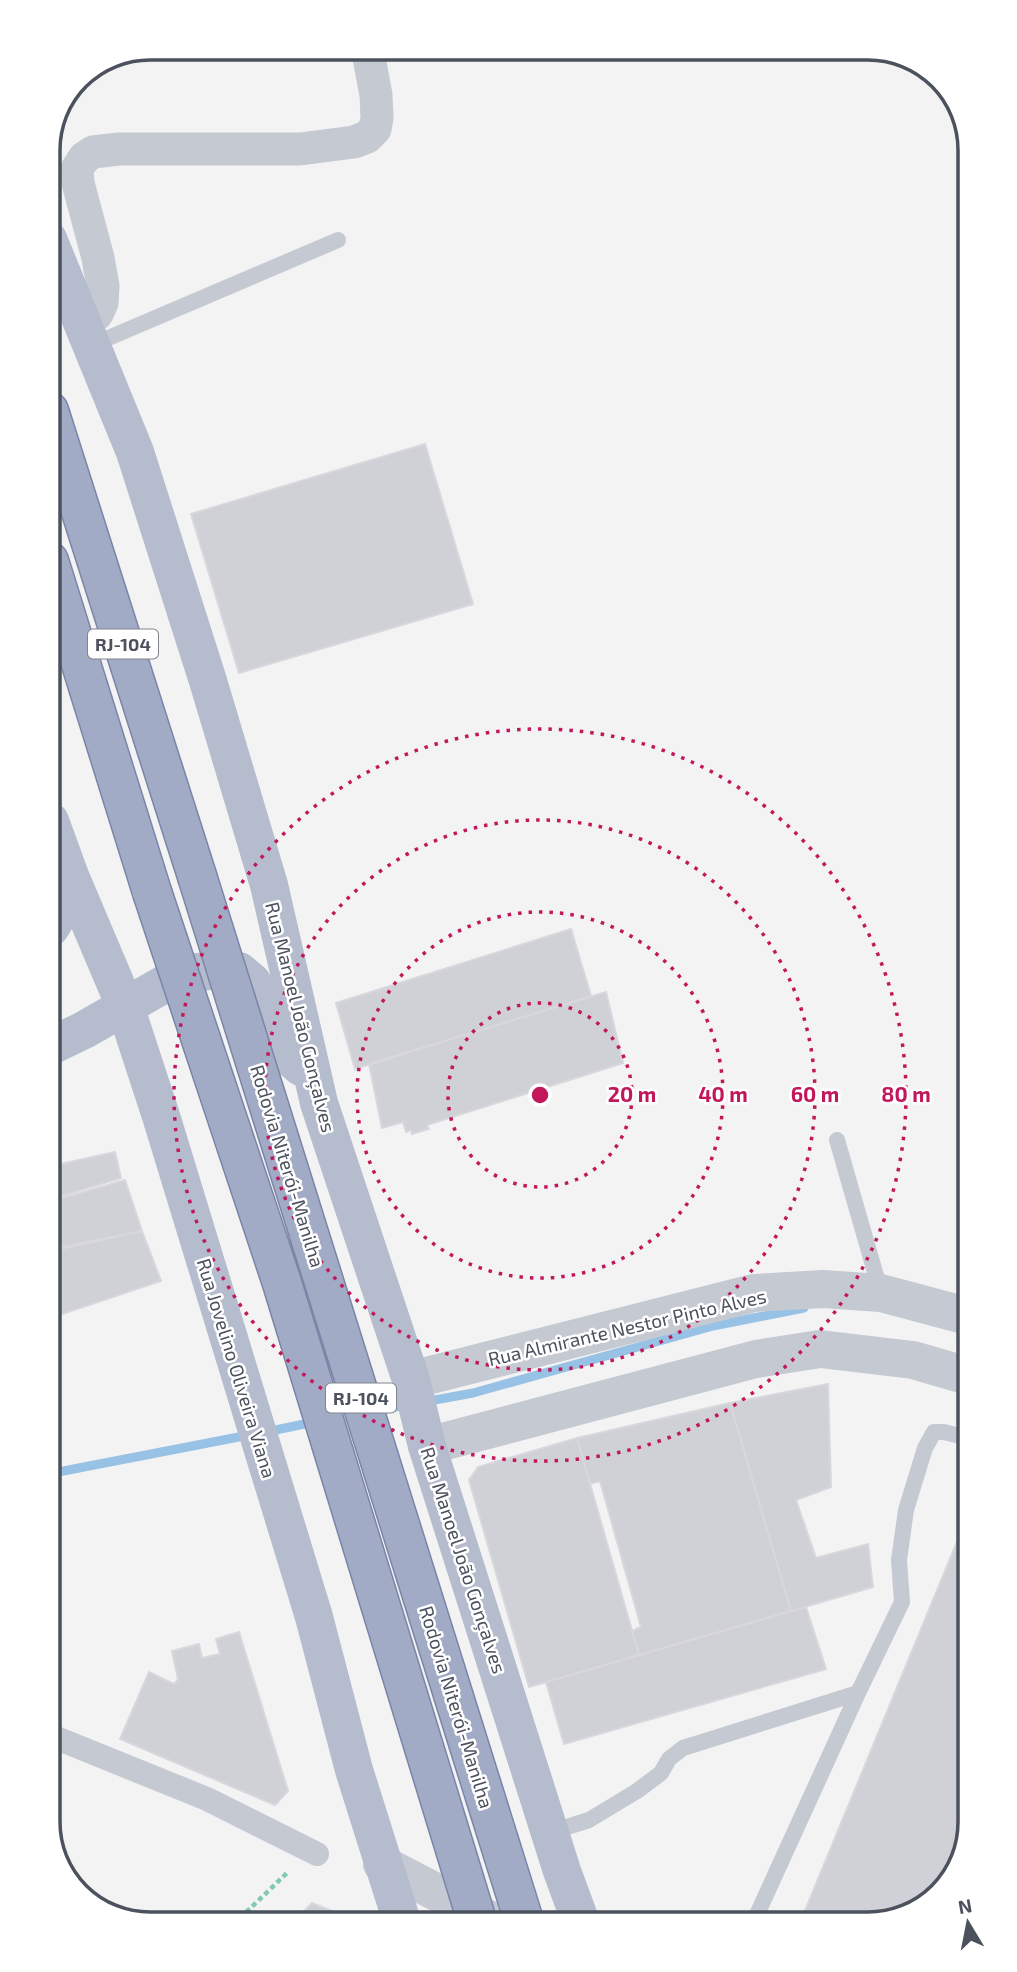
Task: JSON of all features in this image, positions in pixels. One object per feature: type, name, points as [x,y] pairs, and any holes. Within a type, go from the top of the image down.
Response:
[{"type":"highway","name":"Rodovia Niterói-Manilha","points":[[60,446],[521,1912]]},
{"type":"highway","name":"Rodovia Niterói-Manilha","points":[[60,596],[152,892],[282,1283],[474,1912]]},
{"type":"main road","name":"Rua Manoel João Gonçalves","points":[[60,268],[135,452],[208,681],[269,885],[319,1103],[412,1386],[425,1440],[577,1912]]},
{"type":"main road","name":"Rua Jovelino Oliveira Viana","points":[[60,848],[125,1006],[161,1116],[314,1617],[354,1770],[399,1912]]},
{"type":"main road","points":[[60,908],[70,876]]},
{"type":"main road","points":[[60,1042],[168,982],[198,972],[239,971],[252,982],[268,1008],[285,1053],[302,1068],[313,1071]]},
{"type":"street","points":[[88,335],[102,303],[103,286],[78,183],[77,169],[84,158],[93,152],[119,149],[300,149],[354,142],[367,137],[375,129],[376,95],[369,60]]},
{"type":"street","name":"Rua Almirante Nestor Pinto Alves","points":[[412,1386],[754,1293],[823,1289],[881,1293],[958,1313]]},
{"type":"street","points":[[425,1440],[756,1359],[820,1349],[914,1360],[958,1373]]},
{"type":"street","points":[[60,1739],[207,1799],[317,1854]]},
{"type":"street","points":[[382,1864],[475,1912]]},
{"type":"lane","points":[[88,335],[338,240]]},
{"type":"lane","points":[[837,1140],[881,1293]]},
{"type":"lane","points":[[758,1912],[902,1602],[899,1560],[906,1510],[925,1448],[934,1432],[958,1436]]},
{"type":"lane","points":[[551,1832],[589,1819],[637,1791],[661,1773],[668,1759],[683,1748],[858,1693]]},
{"type":"building","points":[[425,444],[473,604],[239,673],[191,514]]},
{"type":"building","points":[[571,929],[591,996],[355,1069],[336,1003]]},
{"type":"building","points":[[606,992],[623,1063],[427,1125],[429,1129],[412,1134],[411,1130],[406,1132],[403,1122],[382,1128],[369,1064]]},
{"type":"building","points":[[115,1152],[121,1178],[60,1197],[60,1164]]},
{"type":"building","points":[[125,1180],[142,1231],[60,1247],[60,1199]]},
{"type":"building","points":[[142,1231],[161,1281],[60,1315],[60,1249]]},
{"type":"building","points":[[828,1384],[831,1487],[796,1500],[816,1558],[868,1544],[873,1587],[791,1611],[730,1403]]},
{"type":"building","points":[[730,1403],[791,1611],[639,1655],[632,1631],[641,1627],[600,1481],[590,1484],[577,1438]]},
{"type":"building","points":[[577,1438],[639,1655],[529,1687],[469,1480],[478,1467]]},
{"type":"building","points":[[958,1539],[956,1840],[942,1873],[922,1894],[902,1906],[868,1912],[804,1912]]},
{"type":"building","points":[[806,1607],[826,1669],[564,1744],[546,1682]]},
{"type":"building","points":[[239,1632],[288,1791],[275,1805],[120,1739],[149,1672],[174,1684],[178,1679],[172,1651],[199,1644],[202,1658],[220,1654],[216,1639]]},
{"type":"building","points":[[312,1903],[334,1912],[303,1912]]},
{"type":"waterway","points":[[424,1402],[473,1393],[713,1326],[804,1308]]},
{"type":"waterway","points":[[372,1411],[407,1405]]},
{"type":"waterway","points":[[266,1432],[314,1422]]},
{"type":"waterway","points":[[60,1472],[249,1435]]}]
